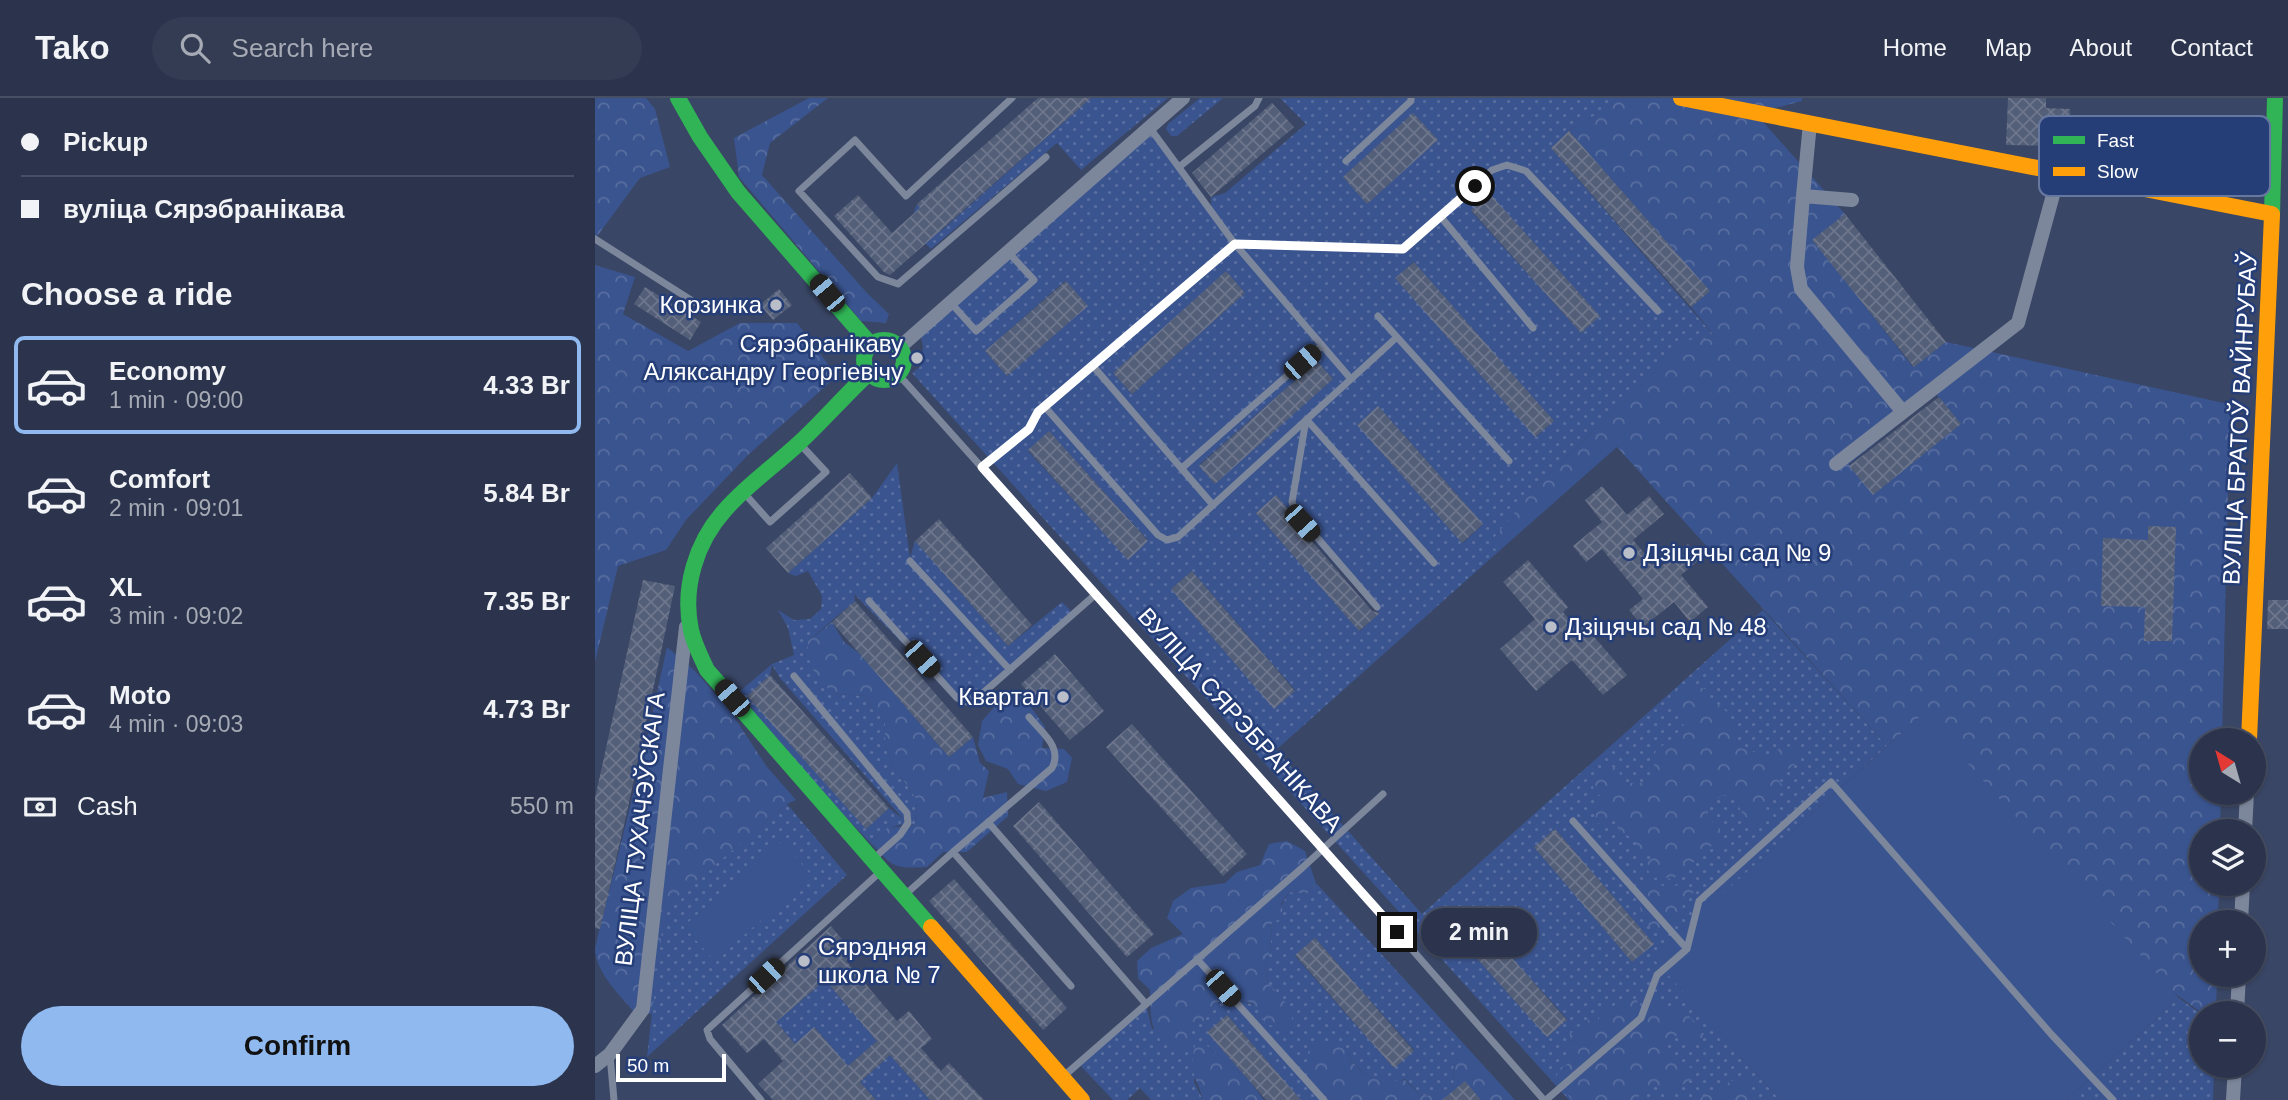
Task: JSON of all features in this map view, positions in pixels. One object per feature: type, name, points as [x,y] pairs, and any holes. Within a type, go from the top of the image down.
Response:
[{"type":"street","points":[[900,347],[1183,98]]},
{"type":"street","points":[[1681,98],[2039,169]]},
{"type":"street","name":"ВУЛІЦА БРАТОЎ ВАЙНРУБАЎ","points":[[2250,728],[2275,98]]},
{"type":"street","points":[[683,102],[700,137],[738,192],[871,345]]},
{"type":"street","points":[[1810,123],[1797,267],[1801,289],[1903,412]]},
{"type":"street","points":[[1804,196],[1852,200]]},
{"type":"street","points":[[1836,464],[2018,323],[2053,196]]},
{"type":"street","points":[[2178,196],[2272,214]]},
{"type":"street","points":[[882,340],[895,342],[900,347],[904,364],[898,374],[893,378],[880,379],[869,373],[864,362],[866,350],[871,345],[882,340]]},
{"type":"street","points":[[869,373],[714,524],[701,545],[692,581],[690,629],[707,670],[1082,1100]]},
{"type":"street","name":"ВУЛІЦА ТУХАЧЭЎСКАГА","points":[[595,1066],[610,1054],[643,1009],[692,581]]},
{"type":"street","points":[[2233,1100],[2234,1078]]},
{"type":"lane","points":[[1012,98],[906,196],[855,140],[799,191],[878,277],[898,284],[1046,157]]},
{"type":"lane","points":[[1179,167],[1255,106],[1259,98]]},
{"type":"lane","points":[[1346,160],[1412,98]]},
{"type":"lane","points":[[1150,127],[1235,244],[1351,379]]},
{"type":"lane","points":[[982,467],[1029,429],[1038,412],[1235,244],[1403,249],[1492,170],[1507,165],[1526,171],[1658,311]]},
{"type":"lane","points":[[1440,216],[1533,328]]},
{"type":"lane","points":[[595,239],[694,302]]},
{"type":"lane","points":[[951,303],[976,331],[1034,280],[1009,253]]},
{"type":"lane","points":[[1378,316],[1509,461]]},
{"type":"lane","points":[[1045,407],[1158,535],[1167,541],[1178,537],[1397,337]]},
{"type":"lane","points":[[1182,468],[1322,345]]},
{"type":"lane","points":[[1093,366],[1213,505]]},
{"type":"lane","name":"ВУЛІЦА СЯРЭБРАНІКАВА","points":[[898,374],[1545,1100]]},
{"type":"lane","points":[[1307,419],[1434,563]]},
{"type":"lane","points":[[1307,419],[1292,502],[1296,513],[1377,607]]},
{"type":"lane","points":[[744,493],[770,522],[826,472],[799,443]]},
{"type":"lane","points":[[910,561],[1010,670]]},
{"type":"lane","points":[[869,601],[957,698],[967,702],[975,700],[1096,594]]},
{"type":"lane","points":[[761,1100],[710,1039],[707,1030],[877,865],[908,823],[907,813],[794,676]]},
{"type":"lane","points":[[904,896],[1052,768],[1057,759],[1055,748],[1029,717]]},
{"type":"lane","points":[[1545,1100],[1641,1018],[1657,975],[1687,949],[1699,901],[1831,782],[2051,1034],[2113,1100]]},
{"type":"lane","points":[[1062,1077],[1383,794]]},
{"type":"lane","points":[[1573,821],[1687,949]]},
{"type":"lane","points":[[988,822],[1146,1004]]},
{"type":"lane","points":[[953,852],[1071,986]]},
{"type":"lane","points":[[1197,959],[1324,1100]]},
{"type":"lane","points":[[610,1054],[614,1100]]},
{"type":"green space","points":[[595,98],[646,98],[655,109],[670,167],[640,178],[595,239]]},
{"type":"green space","points":[[809,98],[828,98],[770,143],[762,175],[889,314],[886,323],[861,321],[739,177],[734,138]]},
{"type":"green space","points":[[1091,98],[1168,98],[1081,170],[1057,143],[931,249],[923,241],[912,218],[917,204],[941,231]]},
{"type":"green space","points":[[1200,98],[1223,98],[1177,136],[1171,136],[1166,129],[1168,124]]},
{"type":"green space","points":[[1280,98],[1624,98],[1569,131],[1551,148],[1716,338],[1687,341],[1537,485],[1491,542],[1498,552],[1276,750],[1422,914],[1763,610],[1887,746],[1653,957],[1780,1100],[1569,1100],[912,373],[921,366],[923,347],[920,330],[1150,127],[1211,209],[1211,197],[1225,193],[1306,124]],"holes":[[[1490,194],[1599,316],[1581,333],[1471,211]],[[1413,262],[1553,421],[1536,437],[1396,278]],[[1226,272],[1245,293],[1132,394],[1113,373]],[[1065,281],[1087,306],[1007,376],[985,351]],[[1317,361],[1333,379],[1214,483],[1199,465]],[[1378,406],[1483,524],[1462,542]],[[1049,432],[1148,540],[1128,559],[1028,451]],[[1275,496],[1379,613],[1360,631],[1256,513]],[[1192,571],[1295,690],[1274,708],[1171,589]],[[1555,829],[1653,943],[1632,961],[1534,847]],[[1467,908],[1567,1019],[1547,1037],[1447,925]]]},
{"type":"green space","points":[[1623,98],[1802,98],[1802,101],[1755,113],[1845,214],[1813,240],[1913,367],[1946,342],[2233,405],[2228,492],[2222,728],[2189,728],[2189,805],[2221,805],[2220,819],[2189,819],[2189,896],[2219,896],[2218,910],[2189,910],[2189,987],[2217,987],[2216,1001],[2189,1001],[2189,1004],[2173,992],[1923,715],[1887,746],[1617,447],[1498,552],[1490,543],[1537,485],[1688,340],[1716,338],[1691,307],[1709,291],[1569,131]],"holes":[[[1936,394],[1960,423],[1873,494],[1849,464]]]},
{"type":"green space","points":[[595,265],[635,277],[623,314],[688,351],[740,323],[797,323],[837,376],[748,455],[686,520],[666,550],[618,566],[595,662]]},
{"type":"green space","points":[[897,463],[910,558],[915,541],[1008,646],[1062,602],[1074,614],[975,700],[957,698],[854,594],[855,601],[808,641],[833,694],[866,696],[872,708],[885,719],[885,745],[891,762],[917,800],[915,825],[891,828],[871,841],[880,853],[732,698],[772,664],[794,655],[788,628],[778,610],[794,620],[810,619],[821,609],[822,596],[808,571],[796,576],[788,573],[872,498]],"holes":[[[772,665],[780,678],[904,820],[889,808],[866,828],[748,695],[770,675]]]},
{"type":"green space","points":[[832,622],[844,642],[859,653],[949,757],[973,737],[980,763],[989,771],[983,798],[1007,792],[1008,816],[967,852],[943,852],[927,867],[900,867],[889,861],[871,841],[887,828],[915,825],[917,800],[891,762],[885,745],[885,719],[873,710],[866,696],[833,694],[811,664],[808,641]]},
{"type":"green space","points":[[667,647],[695,671],[730,711],[767,767],[796,800],[787,804],[665,907],[652,1014],[634,1012],[603,974],[595,948]]},
{"type":"green space","points":[[1693,685],[1708,690],[1712,702],[1729,715],[1737,727],[1733,741],[1737,747],[1758,753],[1765,763],[1770,762],[1780,746],[1798,747],[1802,755],[1797,763],[1781,774],[1779,781],[1783,786],[1765,801],[1768,818],[1754,826],[1742,813],[1733,795],[1721,796],[1708,809],[1708,817],[1722,833],[1724,845],[1718,848],[1711,846],[1704,850],[1698,863],[1683,865],[1682,871],[1672,880],[1663,876],[1655,878],[1649,873],[1647,863],[1652,858],[1650,855],[1641,857],[1633,850],[1637,841],[1634,835],[1628,836],[1618,829],[1616,820],[1602,826],[1595,820],[1597,801],[1601,796],[1593,792],[1594,776],[1611,767],[1616,768],[1626,783],[1645,783],[1653,777],[1655,753],[1659,747],[1679,738],[1685,730],[1670,698],[1680,689]]},
{"type":"green space","points":[[1023,696],[1045,727],[1042,748],[1064,749],[1072,758],[1067,782],[1046,791],[1018,784],[1008,769],[986,761],[978,745],[982,721],[997,704]]},
{"type":"green space","points":[[1923,714],[2179,998],[2066,1100],[1780,1100],[1652,957]]},
{"type":"green space","points":[[787,804],[847,875],[647,1057],[664,907]]},
{"type":"green space","points":[[782,841],[812,876],[714,961],[684,926]]},
{"type":"green space","points":[[1287,841],[1305,851],[1316,883],[1307,894],[1289,892],[1281,904],[1284,918],[1272,922],[1270,952],[1265,968],[1268,983],[1292,1010],[1292,1023],[1285,1029],[1265,1024],[1259,1009],[1249,1002],[1222,1000],[1213,1005],[1203,1022],[1195,1021],[1190,1028],[1194,1048],[1202,1042],[1250,1081],[1264,1100],[1203,1100],[1193,1071],[1194,1049],[1180,1055],[1157,1035],[1152,1021],[1150,990],[1138,978],[1137,961],[1151,948],[1183,934],[1167,918],[1173,901],[1191,888],[1225,883],[1237,872],[1260,865],[1269,844]]},
{"type":"green space","points":[[1316,883],[1463,1043],[1453,1069],[1454,1086],[1433,1095],[1422,1096],[1405,1079],[1376,1080],[1361,1071],[1344,1046],[1310,1068],[1310,1085],[1332,1100],[1301,1100],[1227,1015],[1207,1032],[1250,1081],[1202,1042],[1194,1082],[1203,1100],[1151,1100],[1140,1088],[1127,1100],[1113,1100],[1078,1063],[1146,1004],[1152,1029],[1190,1028],[1195,1021],[1203,1022],[1216,1003],[1226,1000],[1259,1008],[1268,983],[1265,968],[1270,952],[1272,922],[1289,892],[1307,894]],"holes":[[[1315,938],[1414,1050],[1394,1068],[1295,956]]]},
{"type":"green space","points":[[1654,883],[1669,888],[1683,885],[1696,891],[1684,898],[1681,920],[1666,933],[1646,923],[1641,913],[1636,892],[1641,885]]},
{"type":"green space","points":[[825,980],[877,1041],[848,1066],[815,1028],[795,1044],[776,1022]]},
{"type":"green space","points":[[1628,997],[1637,1000],[1638,1005],[1655,999],[1669,1011],[1673,1006],[1687,1014],[1698,1025],[1704,1034],[1702,1041],[1693,1045],[1683,1043],[1678,1035],[1671,1038],[1670,1045],[1663,1045],[1685,1065],[1695,1070],[1692,1079],[1671,1092],[1656,1085],[1648,1087],[1640,1091],[1638,1100],[1572,1100],[1556,1081],[1558,1069],[1569,1063],[1573,1053],[1568,1036],[1587,1019],[1597,1027],[1600,1014]]},
{"type":"green space","points":[[2179,998],[2189,1005],[2189,1078],[2214,1078],[2213,1100],[2066,1100]]},
{"type":"green space","points":[[1317,1042],[1344,1046],[1355,1065],[1368,1076],[1384,1080],[1405,1080],[1422,1096],[1433,1095],[1454,1086],[1453,1069],[1463,1043],[1515,1100],[1332,1100],[1310,1085],[1310,1068],[1305,1055]]},
{"type":"green space","points":[[890,1055],[930,1100],[876,1100],[860,1082]]},
{"type":"green space","points":[[1746,1074],[1751,1078],[1753,1098],[1762,1097],[1769,1100],[1698,1100],[1709,1092]]},
{"type":"building","points":[[1038,98],[1091,98],[890,275],[884,272],[834,216],[858,195],[892,233],[920,208],[917,204]]},
{"type":"building","points":[[2008,98],[2046,98],[2046,108],[2070,109],[2070,116],[2039,116],[2039,146],[2006,145]]},
{"type":"building","points":[[1272,103],[1294,127],[1211,197],[1192,173]]},
{"type":"building","points":[[1413,113],[1438,140],[1367,204],[1343,177]]},
{"type":"building","points":[[1569,131],[1710,291],[1691,307],[1551,148]]},
{"type":"building","points":[[1490,194],[1600,316],[1581,333],[1471,210]]},
{"type":"building","points":[[1845,214],[1946,342],[1914,367],[1812,240]]},
{"type":"building","points":[[1414,262],[1554,421],[1535,437],[1395,278]]},
{"type":"building","points":[[1226,271],[1245,293],[1132,394],[1113,373]]},
{"type":"building","points":[[1066,281],[1088,306],[1007,376],[985,351]]},
{"type":"building","points":[[645,287],[701,322],[690,340],[634,304]]},
{"type":"building","name":"Корзинка","points":[[779,289],[792,305],[773,320],[760,305]]},
{"type":"building","points":[[1317,361],[1333,379],[1215,484],[1199,466]]},
{"type":"building","points":[[1939,397],[1961,424],[1873,495],[1849,466]]},
{"type":"building","points":[[1378,406],[1483,524],[1462,543],[1357,425]]},
{"type":"building","points":[[1049,431],[1148,541],[1128,560],[1028,450]]},
{"type":"building","points":[[850,473],[872,498],[788,573],[766,548]]},
{"type":"building","name":"Дзіцячы сад № 9","points":[[1602,486],[1627,515],[1649,496],[1664,514],[1633,540],[1658,569],[1688,544],[1700,559],[1681,575],[1708,607],[1690,622],[1674,602],[1643,627],[1629,610],[1643,599],[1602,549],[1586,562],[1573,546],[1602,522],[1585,500]]},
{"type":"building","points":[[1276,495],[1291,517],[1372,611],[1380,613],[1359,631],[1256,513]]},
{"type":"building","points":[[939,519],[1032,625],[1008,646],[915,541]]},
{"type":"building","points":[[2148,526],[2176,527],[2172,641],[2144,641],[2145,607],[2101,606],[2103,538],[2148,540]]},
{"type":"building","name":"Дзіцячы сад № 48","points":[[1528,560],[1568,607],[1563,612],[1578,630],[1584,625],[1627,675],[1603,695],[1572,660],[1536,691],[1500,649],[1535,619],[1503,582]]},
{"type":"building","points":[[1192,571],[1295,691],[1274,709],[1171,589]]},
{"type":"building","points":[[643,580],[675,586],[600,929],[595,928],[595,798]]},
{"type":"building","points":[[2268,600],[2288,600],[2288,629],[2267,629]]},
{"type":"building","points":[[855,601],[973,737],[949,757],[832,622]]},
{"type":"building","name":"Квартал","points":[[1055,654],[1104,711],[1070,740],[1021,684]]},
{"type":"building","points":[[770,675],[889,808],[866,829],[747,696]]},
{"type":"building","points":[[1132,724],[1247,854],[1223,876],[1106,747]]},
{"type":"building","points":[[1039,802],[1154,934],[1127,957],[1013,826]]},
{"type":"building","points":[[1555,829],[1654,944],[1632,962],[1534,847]]},
{"type":"building","points":[[954,879],[1067,1008],[1043,1030],[929,901]]},
{"type":"building","points":[[1467,907],[1567,1020],[1547,1037],[1447,925]]},
{"type":"building","points":[[831,926],[854,954],[846,961],[897,1021],[909,1011],[932,1039],[921,1048],[941,1071],[949,1063],[984,1100],[930,1100],[890,1055],[860,1082],[876,1100],[773,1100],[758,1084],[783,1061],[764,1039],[747,1053],[722,1025]],"holes":[[[825,980],[877,1041],[848,1066],[814,1027],[795,1044],[776,1022]]]},
{"type":"building","points":[[1315,938],[1414,1051],[1394,1068],[1295,955]]},
{"type":"building","points":[[1227,1015],[1301,1100],[1266,1100],[1207,1032]]},
{"type":"building","points":[[1465,1081],[1481,1100],[1442,1100]]},
{"type":"traffic: fast","points":[[678,98],[700,137],[738,192],[871,345]]},
{"type":"traffic: fast","points":[[2272,215],[2275,98]]},
{"type":"traffic: fast","points":[[884,340],[898,346],[904,360],[898,374],[884,380],[870,374],[864,360],[870,346],[884,340]]},
{"type":"traffic: fast","points":[[869,373],[797,445],[742,493],[715,523],[706,536],[694,566],[688,598],[689,614],[694,640],[707,670],[931,927]]},
{"type":"traffic: slow","points":[[1681,98],[2039,168]]},
{"type":"traffic: slow","points":[[2180,196],[2272,214]]},
{"type":"traffic: slow","points":[[2250,728],[2272,215]]},
{"type":"traffic: slow","points":[[931,927],[1082,1100]]},
{"type":"place","name":"Корзинка","points":[[776,305]]},
{"type":"place","name":"Сярэбранікаву Аляксандру Георгіевічу","points":[[917,358]]},
{"type":"place","name":"Дзіцячы сад № 9","points":[[1629,553]]},
{"type":"place","name":"Дзіцячы сад № 48","points":[[1551,627]]},
{"type":"place","name":"Квартал","points":[[1063,697]]},
{"type":"place","name":"Сярэдняя школа № 7","points":[[804,961]]},
{"type":"route","points":[[1397,932],[982,467],[1029,429],[1038,412],[1235,244],[1403,249],[1475,186]]}]
